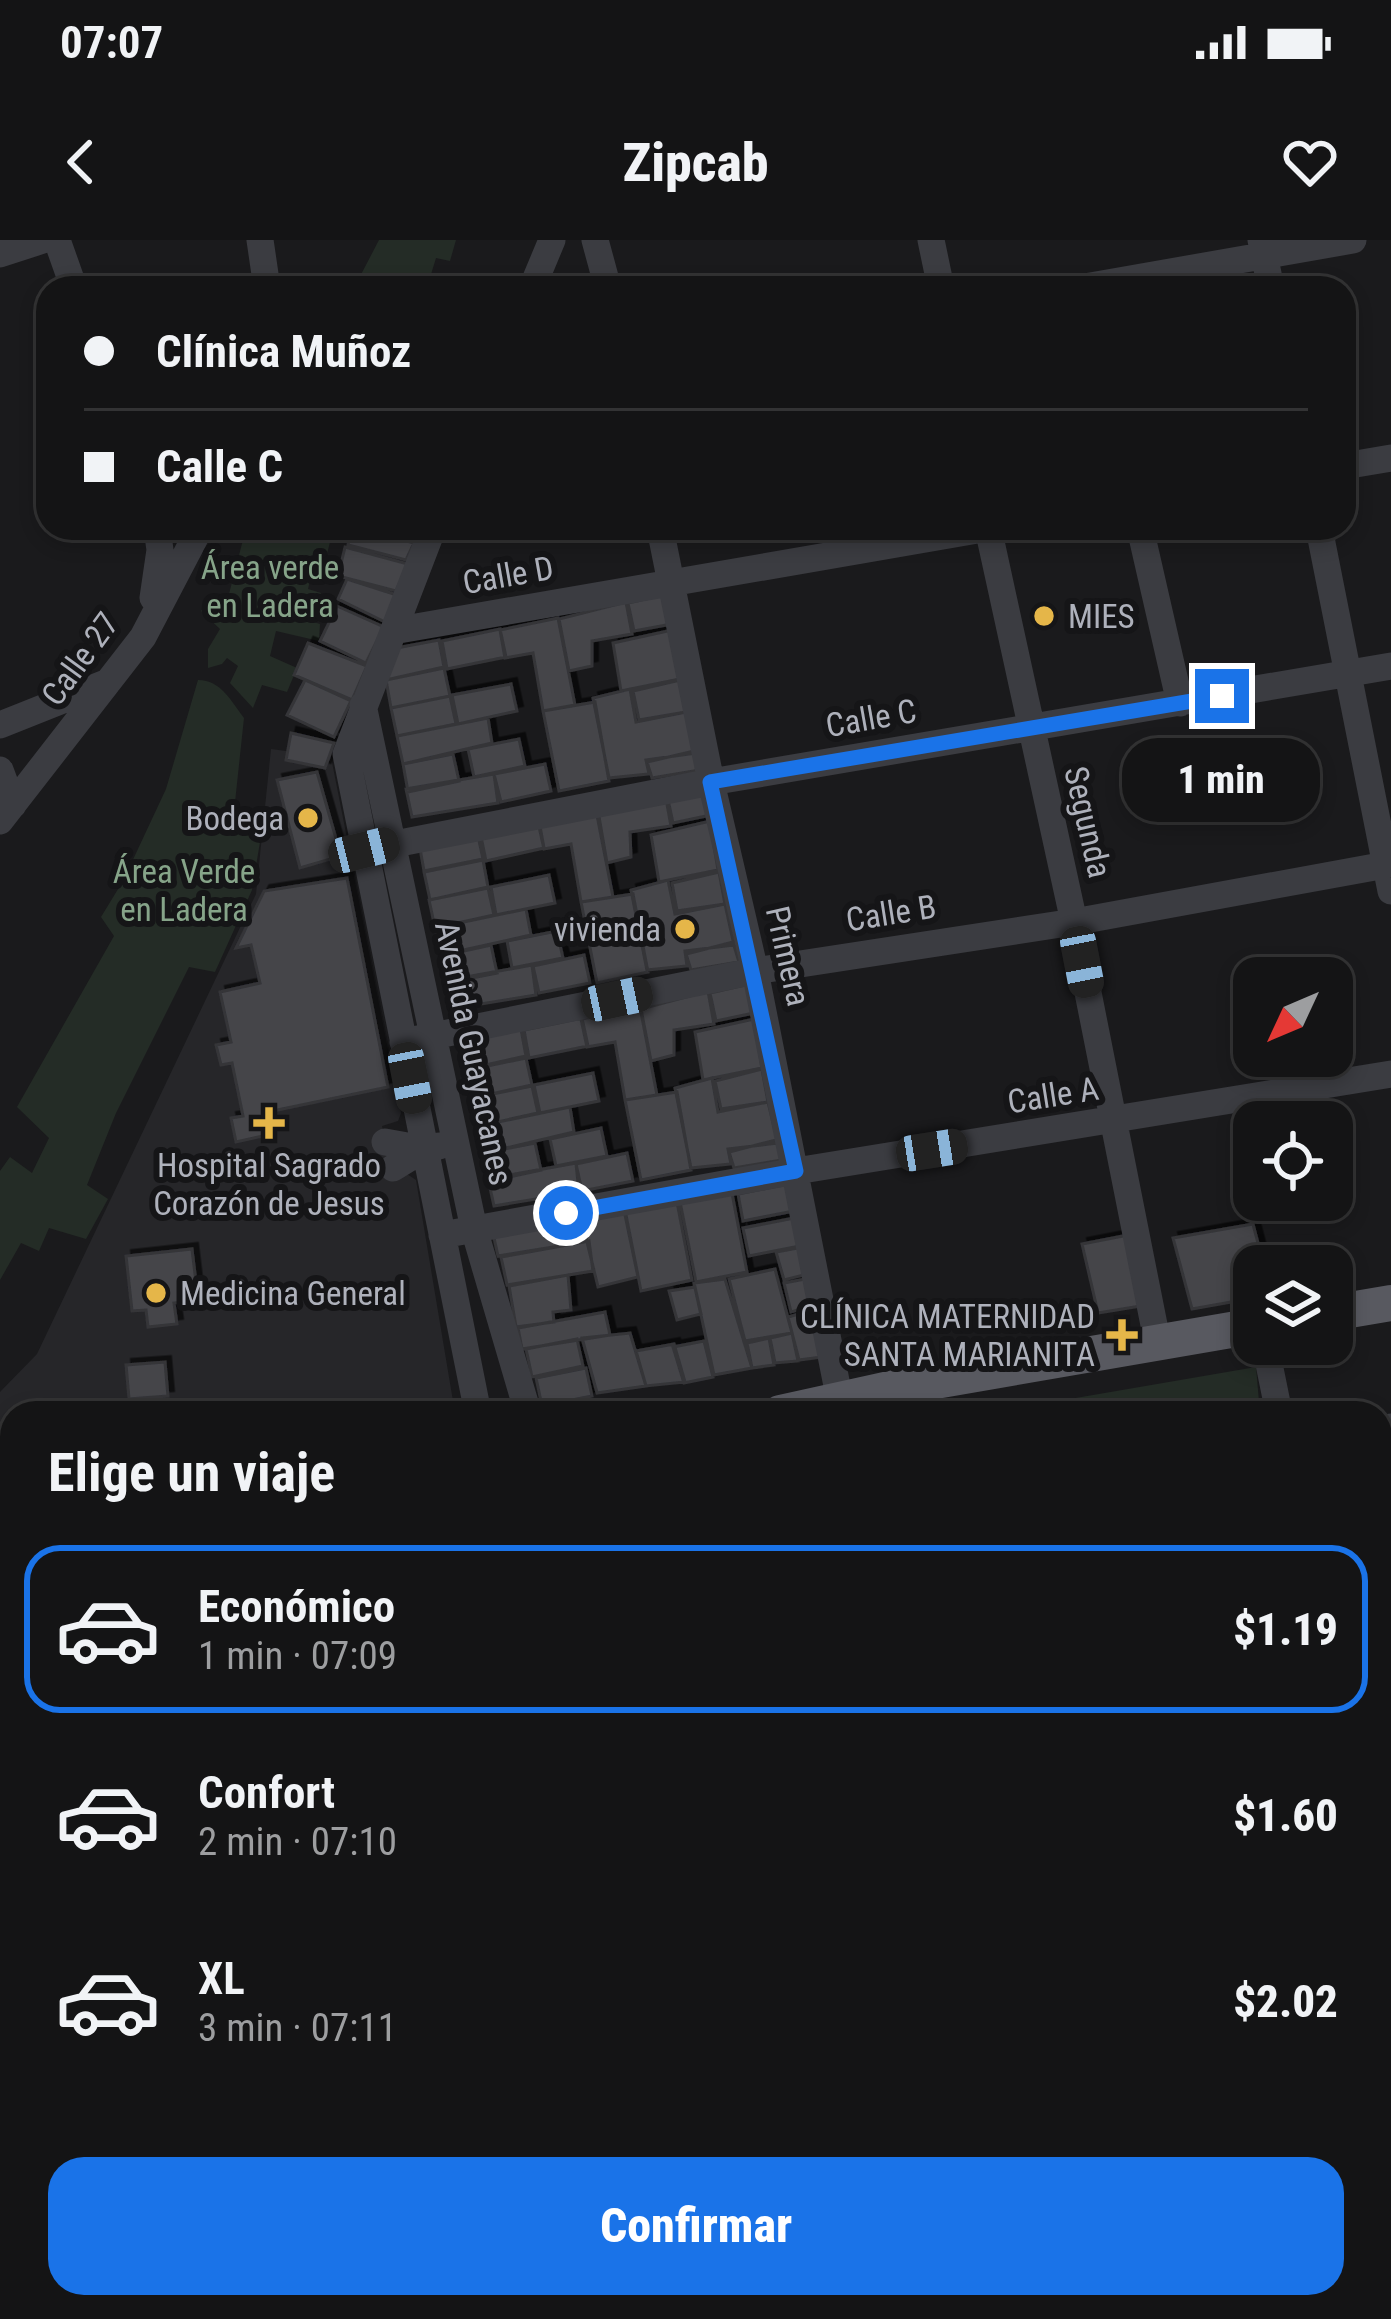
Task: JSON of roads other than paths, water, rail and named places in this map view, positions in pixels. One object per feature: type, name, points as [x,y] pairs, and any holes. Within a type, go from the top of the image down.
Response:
[{"type":"main road","points":[[1353,1309],[1391,1303]]},
{"type":"main road","points":[[879,1401],[1233,1329]]},
{"type":"street","points":[[0,254],[43,240]]},
{"type":"street","points":[[57,240],[70,276]]},
{"type":"street","points":[[260,240],[264,276]]},
{"type":"street","points":[[537,276],[552,240]]},
{"type":"street","points":[[595,240],[605,276]]},
{"type":"street","points":[[931,240],[938,276]]},
{"type":"street","points":[[1133,276],[1262,247],[1353,240]]},
{"type":"street","points":[[1356,464],[1391,458]]},
{"type":"street","points":[[142,637],[159,540]]},
{"type":"street","name":"Calle 27","points":[[6,813],[142,637],[194,540]]},
{"type":"street","name":"Avenida Guayacanes","points":[[429,540],[346,754],[476,1401]]},
{"type":"street","name":"Primera","points":[[662,540],[796,1171],[868,1401]]},
{"type":"street","name":"Calle D","points":[[393,632],[920,540]]},
{"type":"street","name":"Segunda","points":[[990,540],[1074,922],[1158,1345]]},
{"type":"street","points":[[1143,540],[1180,703]]},
{"type":"street","points":[[1321,540],[1389,873]]},
{"type":"street","name":"Calle C","points":[[364,850],[710,782],[1391,666]]},
{"type":"street","points":[[0,725],[110,682]]},
{"type":"street","name":"Avenida Guayacanes","points":[[363,704],[474,1229],[524,1401]]},
{"type":"street","points":[[0,770],[6,813]]},
{"type":"street","name":"Calle B","points":[[403,1042],[755,971],[1389,873]]},
{"type":"street","name":"Calle A","points":[[442,1235],[796,1171],[1391,1074]]},
{"type":"street","points":[[389,1155],[455,1144]]},
{"type":"street","points":[[1269,1365],[1277,1401]]},
{"type":"place","name":"MIES","points":[[1044,616]]},
{"type":"place","name":"Bodega","points":[[308,818]]},
{"type":"place","name":"vivienda","points":[[685,929]]},
{"type":"place","name":"Hospital Sagrado Corazón de Jesus","points":[[269,1123]]},
{"type":"place","name":"Medicina General","points":[[156,1293]]},
{"type":"place","name":"CLÍNICA MATERNIDAD SANTA MARIANITA","points":[[1122,1335]]},
{"type":"park label","name":"Área verde en Ladera","points":[[270,586]]},
{"type":"park label","name":"Área Verde en Ladera","points":[[184,890]]}]
